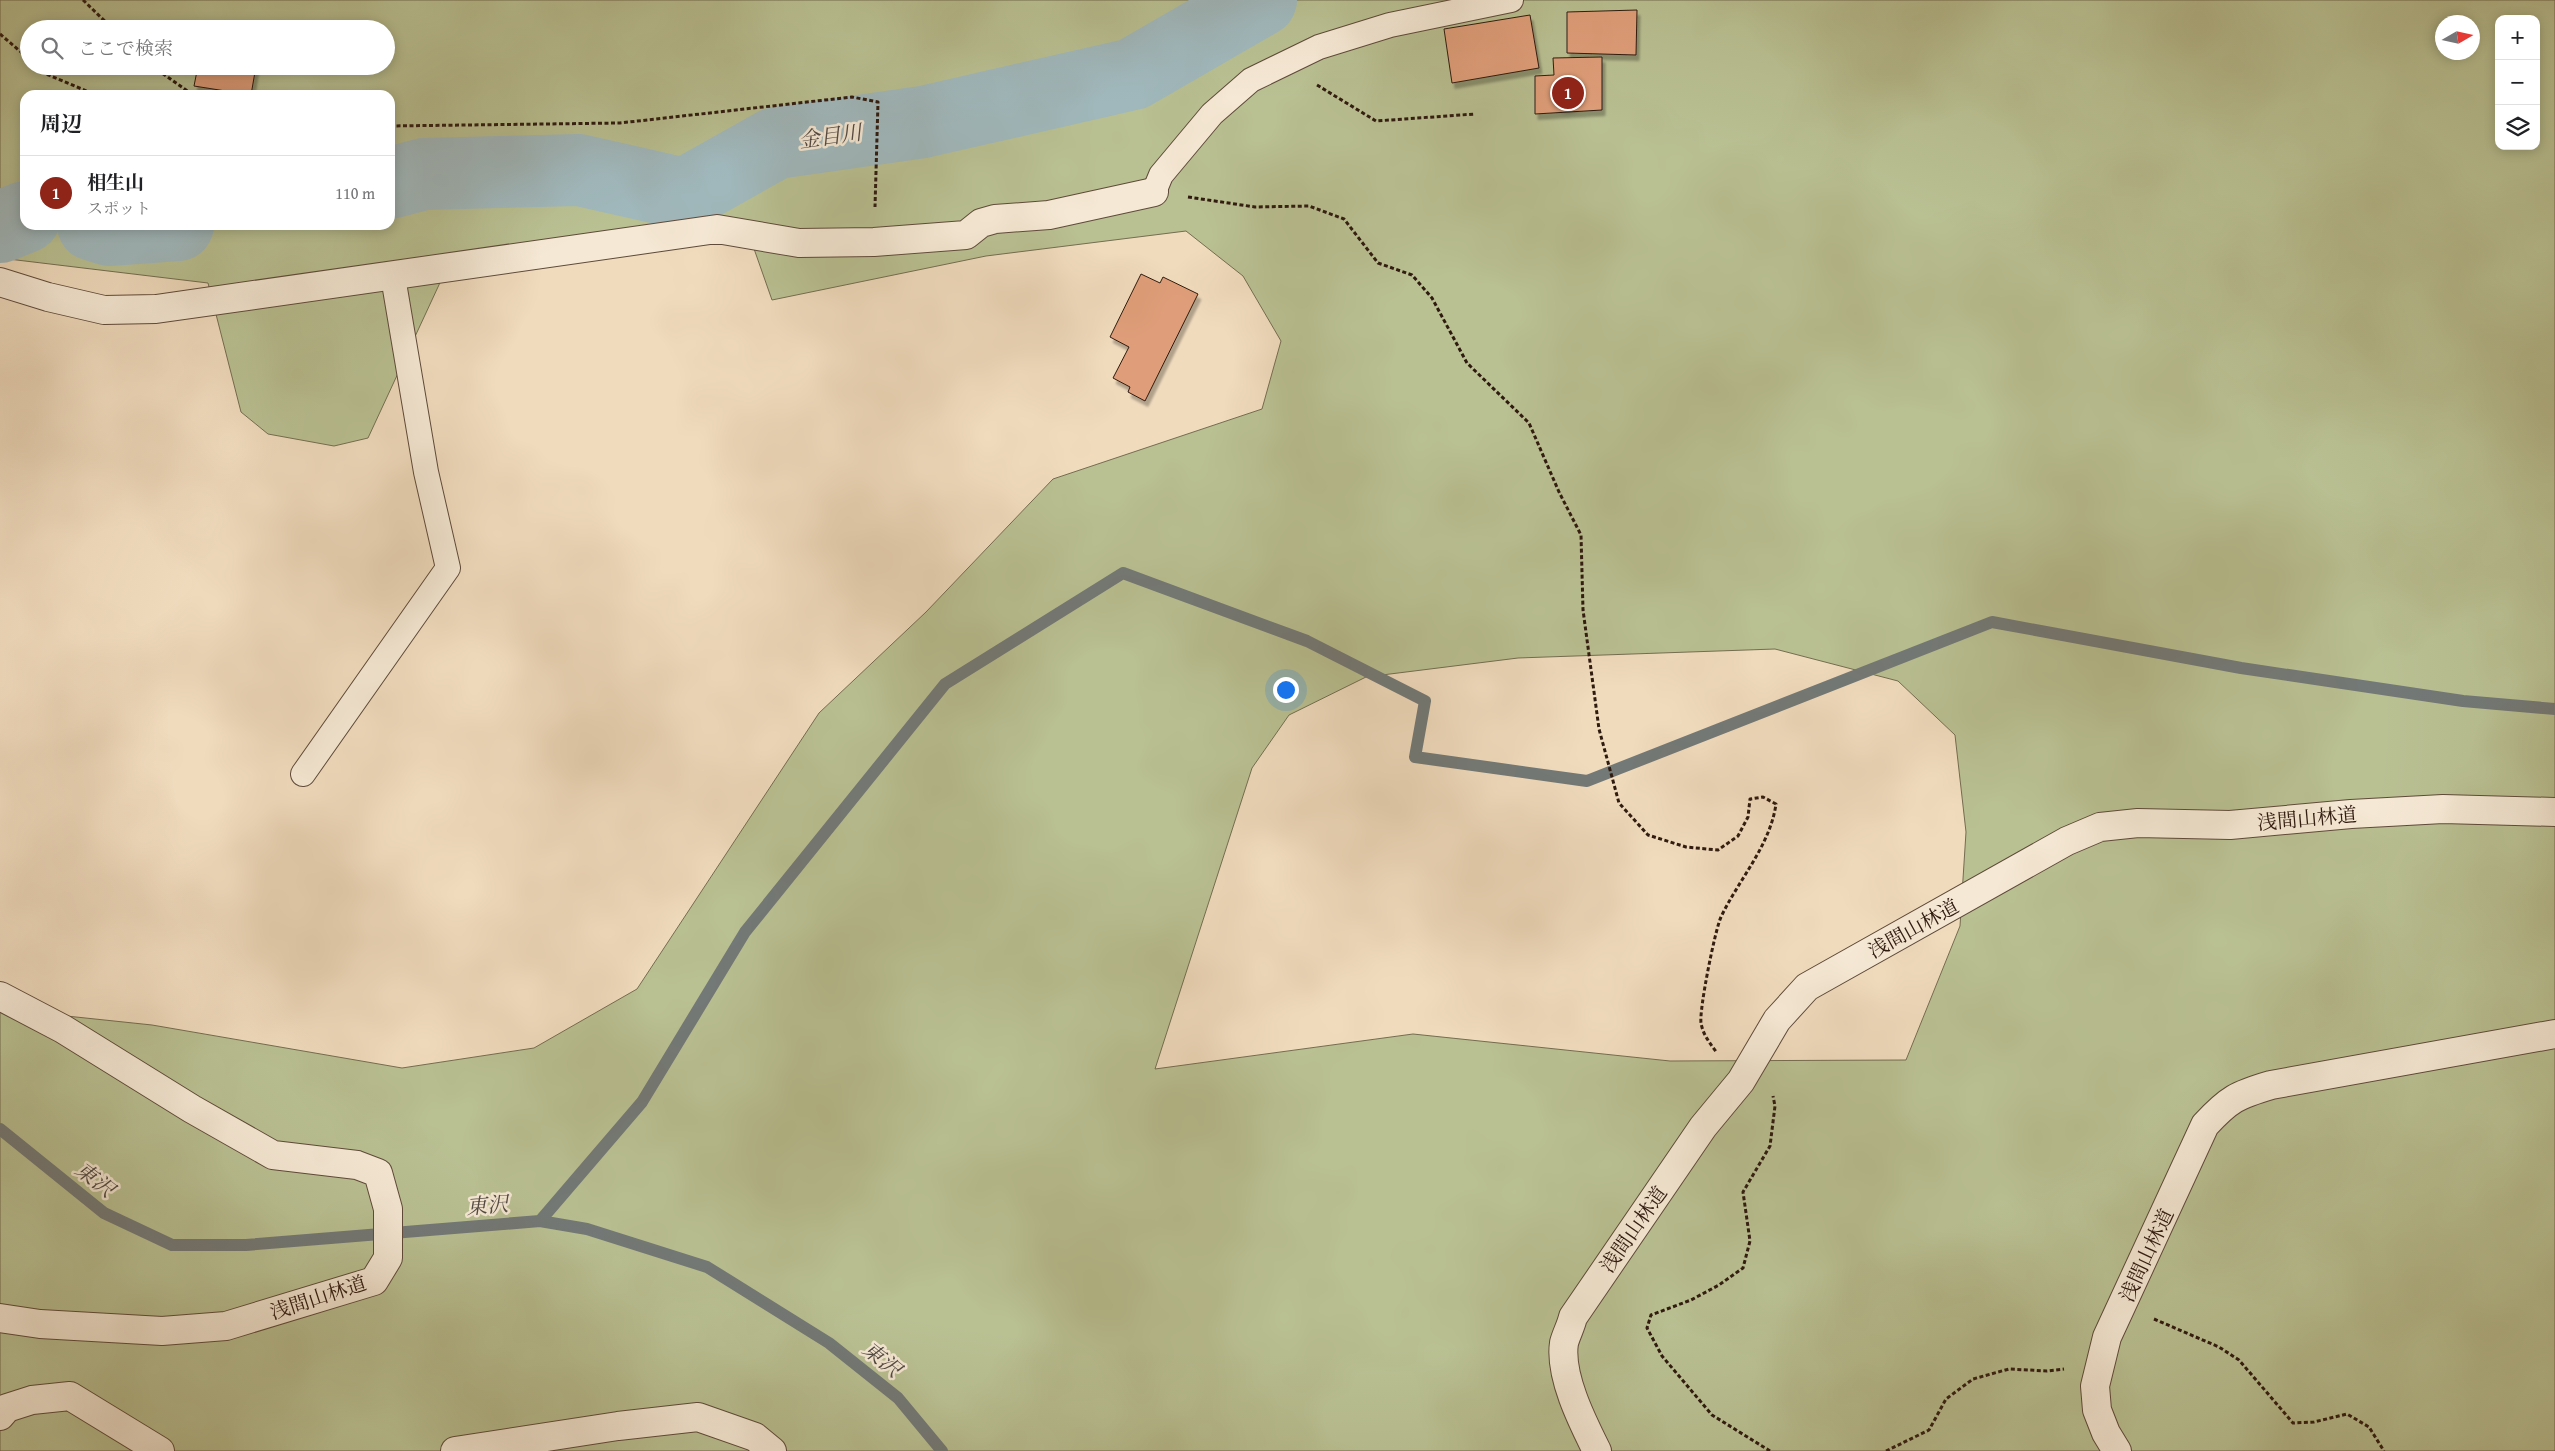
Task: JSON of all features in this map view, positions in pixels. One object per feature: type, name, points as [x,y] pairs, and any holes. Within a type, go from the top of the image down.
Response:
[{"type":"street","points":[[0,282],[104,310],[156,309],[393,277],[717,229],[799,243],[874,242],[966,235],[981,223],[995,219],[1048,215],[1154,192]]},
{"type":"street","name":"浅間山林道","points":[[1597,1451],[1579,1414],[1567,1373],[1564,1344],[1573,1317],[1703,1128],[1741,1081],[1777,1020],[1807,987],[2067,841],[2100,827],[2138,823],[2230,825],[2351,814],[2443,809],[2555,812]]},
{"type":"street","name":"浅間山林道","points":[[0,996],[63,1029],[192,1109],[273,1155],[357,1165],[378,1173],[388,1209],[388,1258],[374,1281],[226,1326],[162,1331],[40,1324],[0,1318]]},
{"type":"street","name":"浅間山林道","points":[[2117,1451],[2106,1433],[2097,1410],[2096,1386],[2107,1337],[2131,1290],[2205,1125],[2224,1104],[2240,1094],[2322,1075],[2555,1034]]},
{"type":"street","points":[[0,1416],[7,1408],[32,1400],[70,1396],[160,1451]]},
{"type":"street","points":[[455,1451],[618,1426],[698,1417],[755,1437],[772,1451]]},
{"type":"lane","points":[[1154,192],[1162,175],[1212,114],[1251,80],[1319,47],[1390,25],[1511,0]]},
{"type":"lane","points":[[303,774],[448,568],[426,472],[393,277]]},
{"type":"path","points":[[83,0],[104,20]]},
{"type":"path","points":[[0,34],[20,51]]},
{"type":"path","points":[[1282,66],[1376,121],[1475,114]]},
{"type":"path","points":[[48,75],[84,90]]},
{"type":"path","points":[[165,75],[186,90]]},
{"type":"path","points":[[395,126],[620,123],[852,97],[878,102],[874,242]]},
{"type":"path","points":[[1154,192],[1255,207],[1309,206],[1344,219],[1378,263],[1412,275],[1432,298],[1467,362],[1529,423],[1559,492],[1582,535],[1583,610],[1599,729],[1618,803],[1648,835],[1686,847],[1718,850],[1738,836],[1748,817],[1750,799],[1763,797],[1776,804],[1773,825],[1720,919],[1708,973],[1701,1021],[1707,1040],[1741,1081]]},
{"type":"path","points":[[1770,1451],[1712,1415],[1662,1356],[1647,1328],[1651,1315],[1691,1300],[1719,1285],[1743,1268],[1750,1241],[1743,1192],[1770,1146],[1775,1106],[1772,1092]]},
{"type":"path","points":[[2131,1290],[2156,1321],[2219,1347],[2239,1360],[2293,1423],[2314,1422],[2347,1414],[2370,1427],[2384,1451]]},
{"type":"path","points":[[1886,1451],[1929,1430],[1946,1399],[1973,1379],[2009,1368],[2047,1371],[2078,1368],[2103,1358]]},
{"type":"green space","points":[[0,0],[2555,0],[2555,1451],[0,1451],[0,1009],[152,1025],[402,1068],[534,1048],[637,989],[819,713],[926,612],[1053,479],[1262,409],[1281,341],[1243,276],[1186,231],[986,256],[772,300],[746,226],[444,274],[368,438],[334,446],[268,434],[241,412],[208,283],[0,258]],"holes":[[[1775,649],[1898,681],[1955,735],[1966,832],[1960,926],[1906,1060],[1670,1061],[1413,1034],[1155,1069],[1252,768],[1289,715],[1366,677],[1518,658]]]},
{"type":"building","points":[[1637,10],[1636,55],[1567,53],[1567,12]]},
{"type":"building","points":[[1530,15],[1539,68],[1452,83],[1444,29]]},
{"type":"building","points":[[1602,57],[1602,110],[1535,114],[1535,76],[1554,75],[1553,58]]},
{"type":"building","points":[[196,75],[254,75],[252,90],[219,90],[194,86]]},
{"type":"building","points":[[1141,274],[1160,283],[1163,277],[1198,294],[1145,401],[1128,392],[1130,387],[1113,378],[1129,347],[1110,337]]},
{"type":"waterway","name":"金目川","points":[[395,182],[424,174],[579,170],[685,194],[776,143],[923,122],[1133,74],[1261,0]]},
{"type":"waterway","name":"金目川","points":[[0,227],[20,219]]},
{"type":"waterway","points":[[540,1221],[642,1102],[745,932],[945,684],[1123,573],[1307,641],[1425,701],[1415,757],[1587,781],[1992,622],[2241,668],[2463,701],[2555,709]]},
{"type":"waterway","name":"東沢","points":[[0,1129],[104,1213],[172,1245],[246,1245],[540,1221],[587,1229],[707,1267],[829,1343],[898,1398],[942,1451]]},
{"type":"place","name":"相生山","points":[[1568,93]]}]
